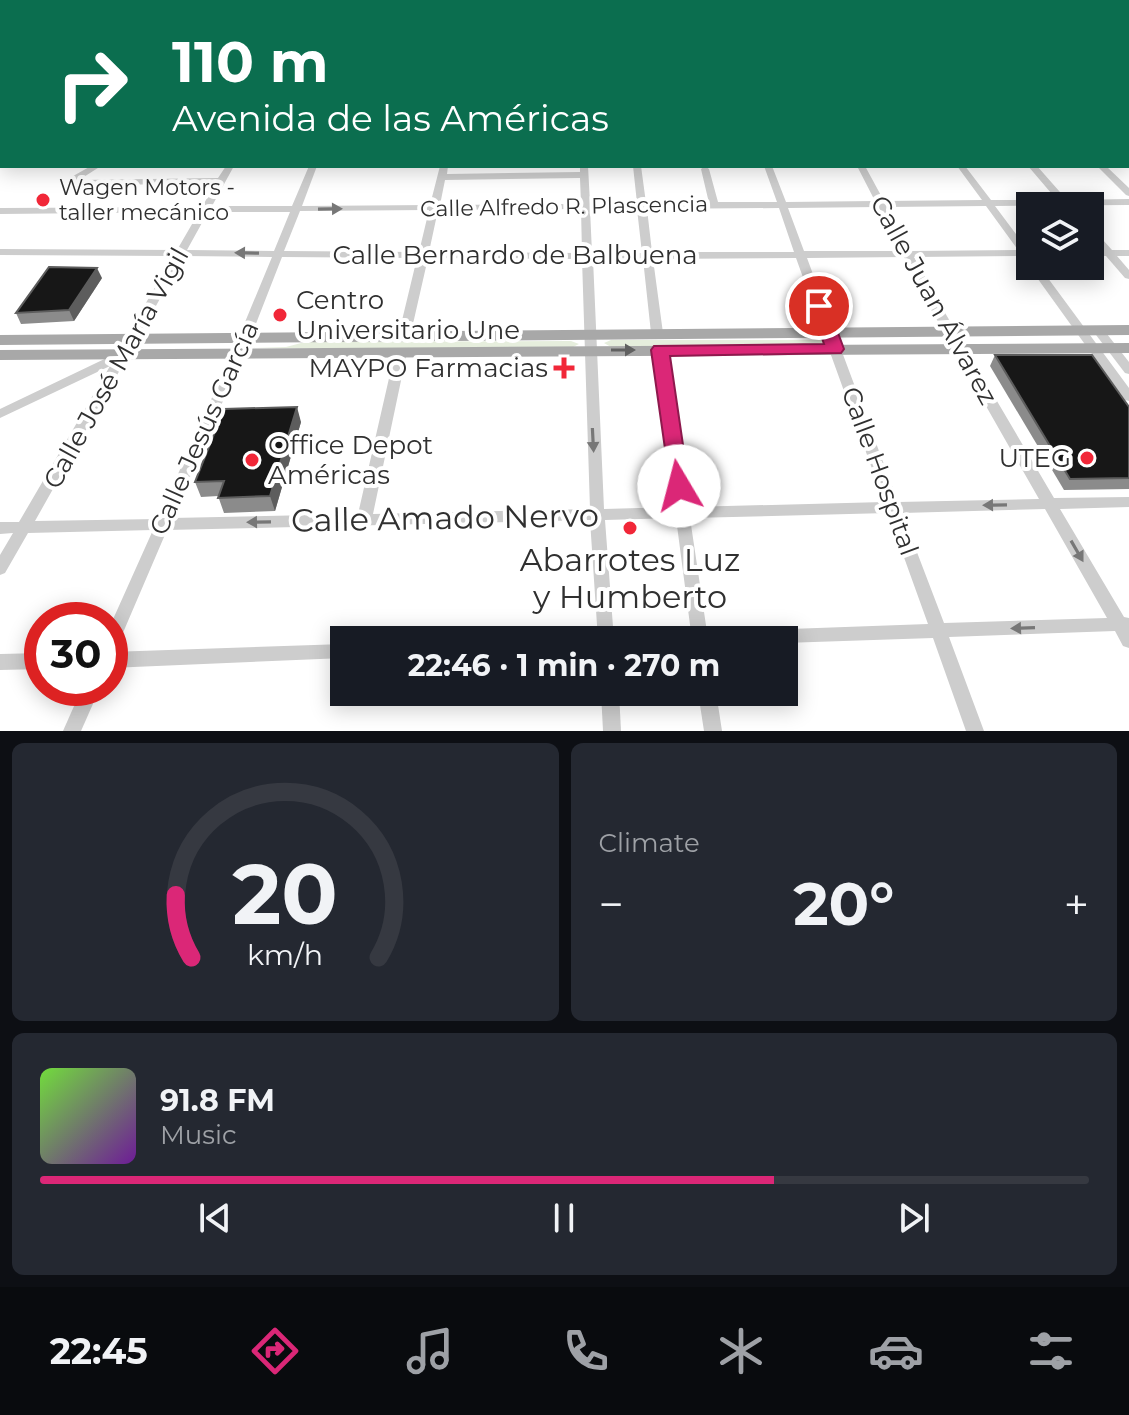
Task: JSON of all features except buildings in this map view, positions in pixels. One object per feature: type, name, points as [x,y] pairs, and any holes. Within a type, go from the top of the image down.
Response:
[{"type":"main road","points":[[0,355],[123,355],[240,346],[589,342],[657,333],[1129,330]]},
{"type":"main road","points":[[0,340],[132,340],[240,346]]},
{"type":"main road","points":[[589,342],[660,350],[1121,348]]},
{"type":"street","points":[[94,168],[69,183],[222,181]]},
{"type":"street","name":"Calle José María Vigil","points":[[0,569],[229,168]]},
{"type":"street","name":"Calle Jesús García","points":[[128,603],[280,254],[312,168]]},
{"type":"street","points":[[637,168],[657,333]]},
{"type":"street","name":"Calle Hospital","points":[[769,168],[975,731]]},
{"type":"street","name":"Calle Juan Álvarez","points":[[862,168],[949,331],[1124,624],[1129,641]]},
{"type":"street","points":[[962,168],[1016,239]]},
{"type":"street","points":[[1034,168],[1055,192]]},
{"type":"street","points":[[1103,168],[1129,193]]},
{"type":"street","points":[[705,169],[714,205]]},
{"type":"street","points":[[364,520],[442,172],[584,170],[589,342],[605,626]]},
{"type":"street","name":"Calle Alfredo R. Plascencia","points":[[1104,203],[1129,202]]},
{"type":"street","name":"Calle Alfredo R. Plascencia","points":[[0,211],[1016,203]]},
{"type":"street","points":[[1104,247],[1129,276]]},
{"type":"street","name":"Calle Bernardo de Balbuena","points":[[0,252],[1016,255]]},
{"type":"street","points":[[1104,253],[1129,253]]},
{"type":"street","points":[[1044,280],[1129,397]]},
{"type":"street","points":[[1099,331],[1121,348],[1129,370]]},
{"type":"street","points":[[660,350],[698,626]]},
{"type":"street","points":[[0,414],[123,355]]},
{"type":"street","name":"Calle Amado Nervo","points":[[0,528],[1129,502]]},
{"type":"street","points":[[798,636],[1124,624]]},
{"type":"street","points":[[128,659],[330,652]]},
{"type":"street","points":[[0,662],[24,661]]},
{"type":"street","points":[[72,731],[83,706]]},
{"type":"street","points":[[611,706],[612,731]]},
{"type":"street","points":[[709,706],[713,731]]},
{"type":"green space","points":[[611,340],[824,340],[829,343],[827,346],[611,347],[604,343]]},
{"type":"green space","points":[[571,341],[579,344],[571,348],[250,348],[286,347],[305,342]]},
{"type":"place","name":"Wagen Motors - taller mecánico","points":[[43,200]]},
{"type":"place","name":"Centro Universitario Une","points":[[280,315]]},
{"type":"place","name":"MAYPO Farmacias","points":[[564,368]]},
{"type":"place","name":"UTEG","points":[[1087,458]]},
{"type":"place","name":"Office Depot Américas","points":[[252,460]]},
{"type":"place","name":"Abarrotes Luz y Humberto","points":[[630,528]]},
{"type":"route","points":[[679,486],[660,350],[835,349],[819,306]]}]
